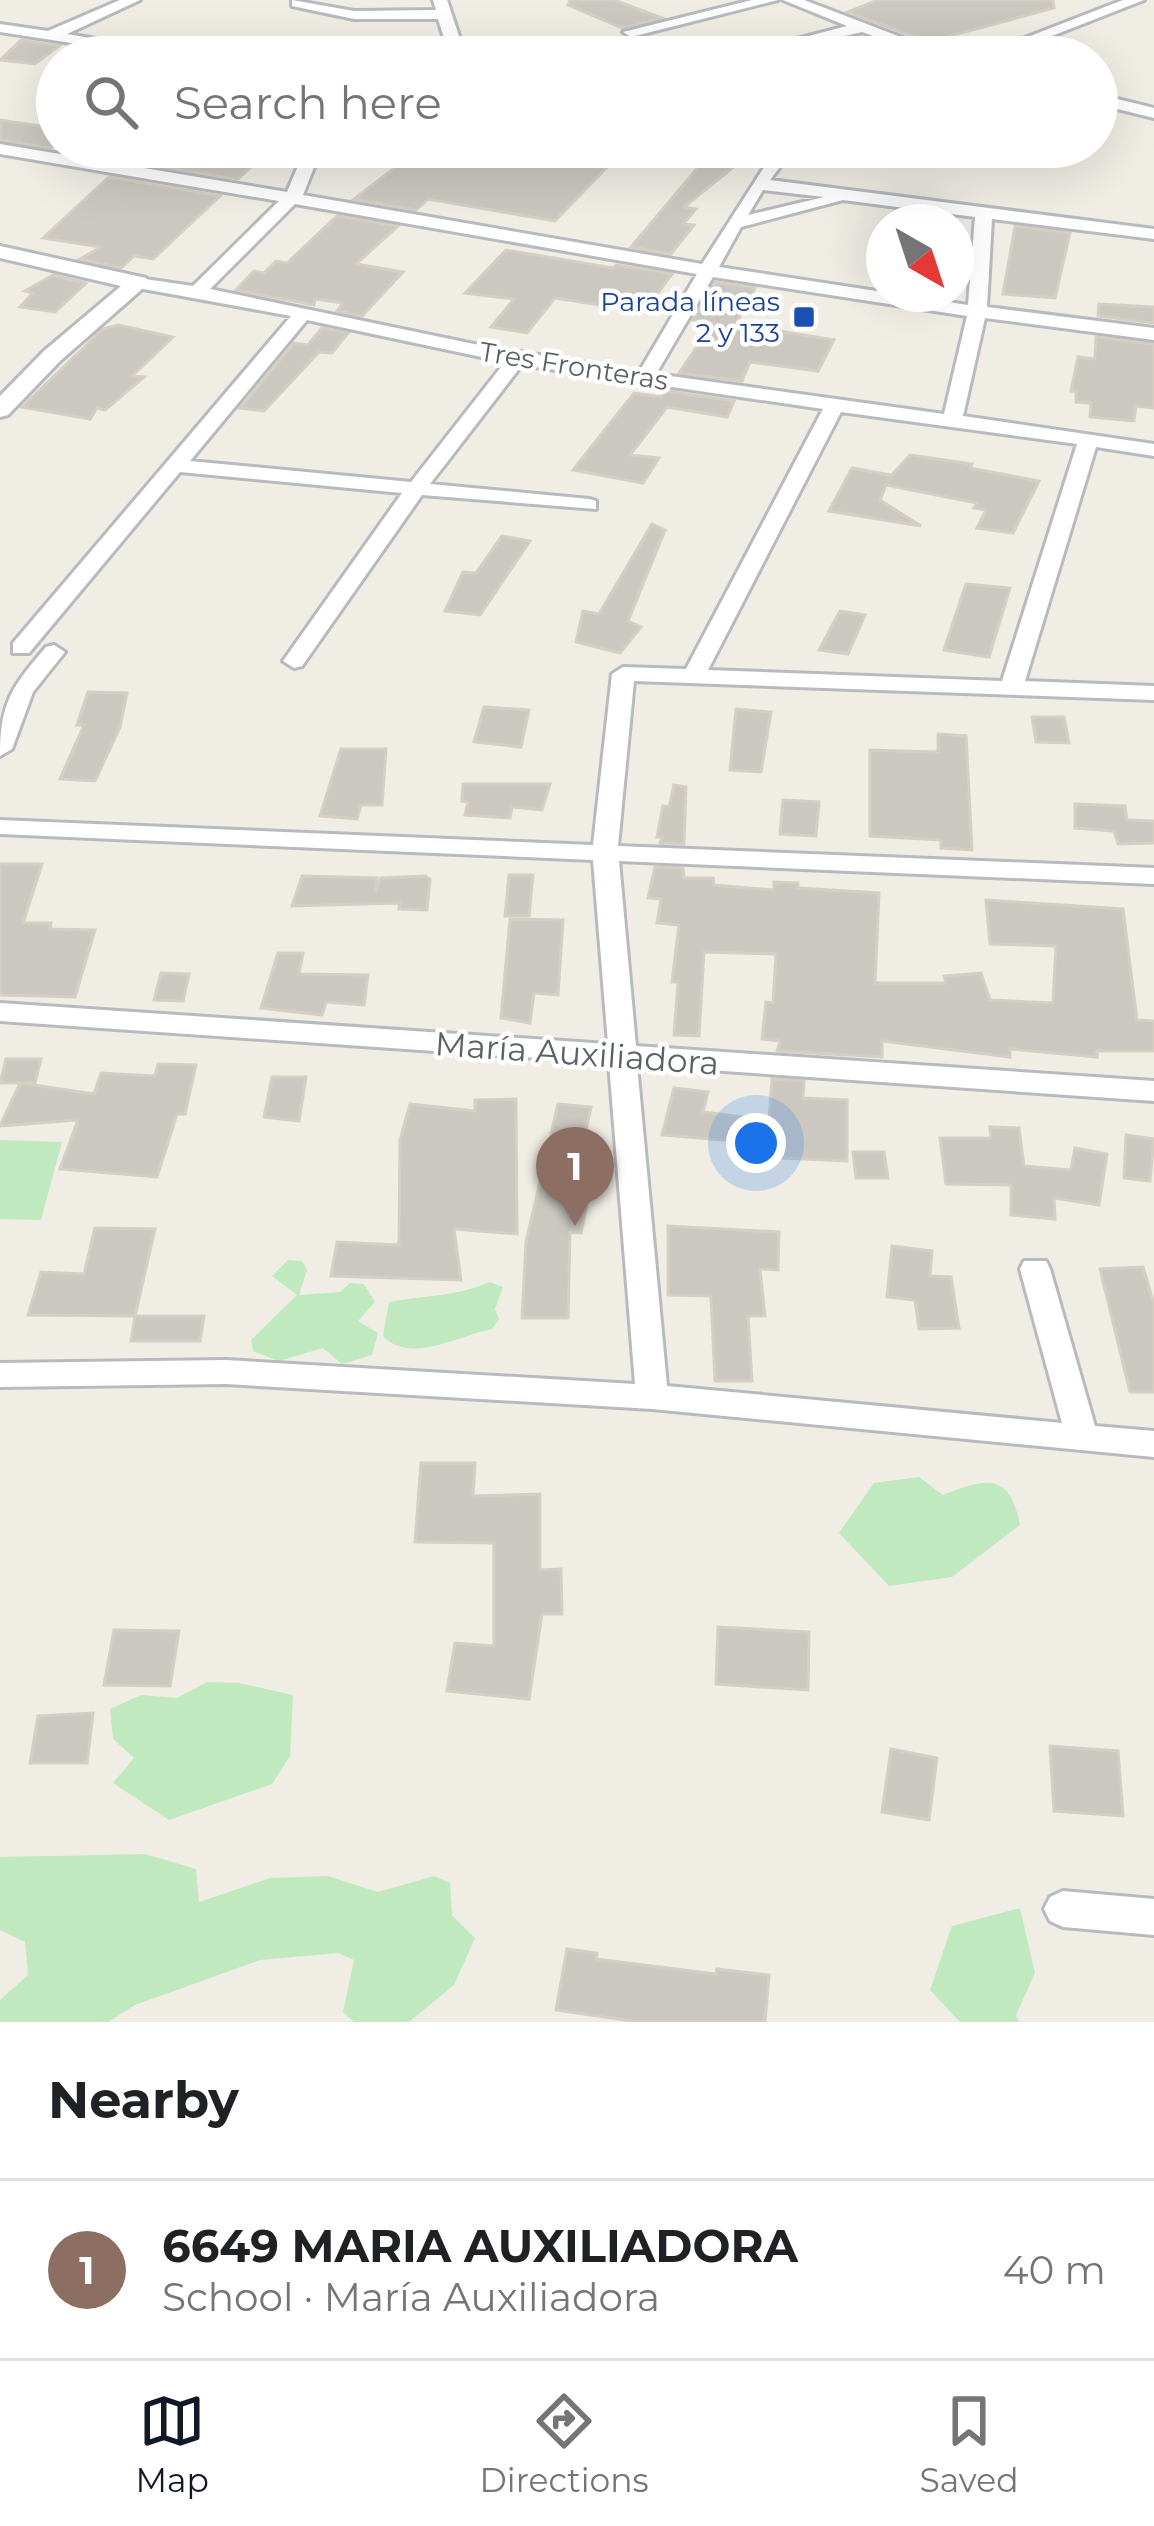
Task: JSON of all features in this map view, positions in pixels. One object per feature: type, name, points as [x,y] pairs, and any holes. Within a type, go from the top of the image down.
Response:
[{"type":"street","points":[[0,28],[47,36],[133,0]]},
{"type":"street","points":[[631,32],[771,0]]},
{"type":"street","points":[[790,0],[887,36]]},
{"type":"street","points":[[1040,36],[1137,0]]},
{"type":"street","points":[[297,3],[354,16],[442,7],[451,36]]},
{"type":"street","points":[[824,36],[862,27]]},
{"type":"street","points":[[1118,104],[1151,111]]},
{"type":"street","points":[[0,148],[36,154]]},
{"type":"street","points":[[125,168],[709,272],[977,314],[1154,334]]},
{"type":"street","points":[[198,291],[294,195],[305,168]]},
{"type":"street","points":[[644,379],[771,168]]},
{"type":"street","points":[[758,184],[1154,234]]},
{"type":"street","points":[[736,223],[856,195]]},
{"type":"street","points":[[953,418],[977,314],[984,212]]},
{"type":"street","name":"Tres Fronteras","points":[[0,252],[517,358],[953,418],[1154,451]]},
{"type":"street","points":[[0,410],[52,356],[138,283]]},
{"type":"street","points":[[0,749],[22,690],[53,652],[21,648],[303,313]]},
{"type":"street","points":[[293,661],[517,358]]},
{"type":"street","points":[[695,674],[836,404]]},
{"type":"street","points":[[1012,686],[1088,440]]},
{"type":"street","points":[[172,465],[589,505]]},
{"type":"street","points":[[652,1396],[605,850],[623,674],[1154,693]]},
{"type":"street","points":[[0,827],[1154,876]]},
{"type":"street","name":"María Auxiliadora","points":[[0,1012],[1154,1091]]},
{"type":"street","points":[[1035,1269],[1082,1437]]},
{"type":"street","points":[[0,1375],[226,1372],[652,1396],[1154,1444]]},
{"type":"street","points":[[1064,1909],[1154,1917]]},
{"type":"green space","points":[[0,1140],[62,1142],[41,1220],[0,1219]]},
{"type":"green space","points":[[288,1260],[302,1261],[307,1270],[299,1295],[340,1292],[350,1283],[364,1284],[375,1302],[358,1321],[378,1333],[372,1355],[342,1364],[323,1348],[279,1361],[253,1351],[251,1340],[297,1295],[272,1276]]},
{"type":"green space","points":[[490,1282],[503,1287],[495,1309],[499,1319],[492,1329],[421,1348],[394,1344],[383,1336],[389,1302],[453,1293]]},
{"type":"green space","points":[[919,1477],[943,1495],[983,1483],[1002,1487],[1010,1495],[1020,1525],[952,1577],[889,1586],[839,1533],[874,1483]]},
{"type":"green space","points":[[207,1682],[239,1683],[293,1695],[290,1756],[272,1784],[169,1820],[113,1783],[134,1758],[113,1739],[110,1709],[141,1695],[177,1698]]},
{"type":"green space","points":[[145,1854],[196,1869],[199,1902],[270,1878],[328,1876],[378,1892],[434,1876],[450,1883],[452,1915],[475,1938],[454,1985],[409,2022],[354,2022],[343,2012],[354,1960],[338,1953],[260,1960],[135,2005],[108,2022],[0,2022],[0,2000],[28,1975],[25,1942],[0,1930],[0,1857]]},
{"type":"green space","points":[[1020,1908],[1035,1973],[1016,2015],[1019,2022],[960,2022],[930,1990],[952,1926]]},
{"type":"building","points":[[570,0],[614,0],[662,18],[622,28],[568,5]]},
{"type":"building","points":[[878,0],[1053,0],[1054,8],[950,36],[912,36],[848,12]]},
{"type":"building","points":[[21,40],[36,42],[35,64],[0,60]]},
{"type":"building","points":[[0,120],[36,125],[36,146],[0,140]]},
{"type":"building","points":[[171,168],[250,168],[238,179]]},
{"type":"building","points":[[395,168],[606,168],[555,221],[428,199],[416,210],[354,199]]},
{"type":"building","points":[[698,168],[732,168],[684,207],[696,209],[683,224],[694,225],[671,254],[631,247]]},
{"type":"building","points":[[109,177],[220,196],[153,259],[134,256],[121,268],[80,259],[101,247],[43,238]]},
{"type":"building","points":[[337,216],[398,226],[356,264],[403,272],[362,316],[337,311],[343,303],[315,299],[314,305],[236,290],[254,271],[264,273],[276,261],[287,263]]},
{"type":"building","points":[[1015,226],[1070,233],[1055,298],[1003,294]]},
{"type":"building","points":[[506,250],[672,274],[644,312],[555,298],[527,333],[491,327],[514,299],[465,293]]},
{"type":"building","points":[[53,275],[86,283],[55,312],[20,307],[33,293],[25,291]]},
{"type":"building","points":[[715,282],[755,288],[736,324],[834,340],[818,371],[750,362],[742,381],[679,373],[713,323],[693,320]]},
{"type":"building","points":[[1099,304],[1154,307],[1154,323],[1098,316]]},
{"type":"building","points":[[118,325],[173,337],[132,376],[144,377],[105,410],[97,408],[90,419],[22,407],[103,329]]},
{"type":"building","points":[[322,328],[348,333],[332,353],[319,352],[264,411],[240,408],[294,343],[308,345]]},
{"type":"building","points":[[1096,337],[1154,344],[1154,408],[1136,406],[1134,421],[1090,417],[1091,403],[1076,402],[1076,391],[1071,391],[1078,357],[1095,359]]},
{"type":"building","points":[[666,391],[734,401],[727,417],[667,407],[630,455],[659,458],[643,483],[573,470],[634,393],[662,397]]},
{"type":"building","points":[[910,455],[1039,481],[1013,533],[977,528],[986,510],[974,508],[977,503],[886,485],[880,500],[921,526],[829,511],[852,468],[889,478]]},
{"type":"building","points":[[652,524],[665,530],[628,621],[641,627],[620,653],[576,642],[583,611],[599,614]]},
{"type":"building","points":[[502,536],[530,541],[480,615],[445,611],[463,572],[476,573]]},
{"type":"building","points":[[966,584],[1010,588],[989,657],[944,650]]},
{"type":"building","points":[[840,611],[865,615],[848,654],[819,650]]},
{"type":"building","points":[[88,692],[127,693],[120,727],[95,781],[60,779],[84,725],[77,725]]},
{"type":"building","points":[[484,707],[529,710],[521,747],[474,742]]},
{"type":"building","points":[[736,709],[771,712],[761,772],[730,770]]},
{"type":"building","points":[[1032,717],[1064,717],[1069,743],[1036,742]]},
{"type":"building","points":[[938,734],[966,736],[972,850],[941,848],[941,840],[870,836],[870,750],[938,752]]},
{"type":"building","points":[[341,749],[386,749],[382,805],[361,805],[357,819],[320,816]]},
{"type":"building","points":[[463,784],[550,784],[542,810],[512,807],[510,818],[465,815],[468,802],[462,801]]},
{"type":"building","points":[[674,785],[686,787],[684,844],[660,843],[662,837],[657,837],[663,806],[669,807]]},
{"type":"building","points":[[783,800],[819,802],[816,836],[780,834]]},
{"type":"building","points":[[1075,804],[1125,806],[1127,820],[1154,821],[1154,843],[1118,844],[1114,831],[1075,828]]},
{"type":"building","points":[[0,864],[42,864],[23,923],[95,930],[75,997],[0,995]]},
{"type":"building","points":[[655,867],[683,868],[684,878],[713,878],[714,885],[774,890],[774,882],[798,883],[798,888],[879,893],[875,983],[946,983],[944,976],[981,973],[990,1000],[1053,1003],[1056,946],[990,944],[986,900],[1123,909],[1137,1020],[1154,1021],[1154,1051],[1097,1051],[1097,1057],[1010,1049],[1010,1057],[882,1041],[882,1057],[777,1051],[780,1041],[762,1039],[766,1002],[773,1003],[776,954],[704,952],[699,1036],[674,1035],[678,982],[672,982],[679,925],[657,923],[661,899],[648,898]]},
{"type":"building","points":[[509,875],[533,875],[529,916],[505,916]]},
{"type":"building","points":[[302,876],[377,878],[375,892],[381,878],[425,876],[430,879],[427,910],[399,909],[400,903],[292,906]]},
{"type":"building","points":[[510,919],[563,920],[558,995],[534,993],[530,1023],[501,1018]]},
{"type":"building","points":[[278,953],[303,953],[299,974],[368,975],[364,1005],[326,1002],[322,1015],[261,1008]]},
{"type":"building","points":[[161,973],[189,974],[183,1001],[154,1000]]},
{"type":"building","points":[[6,1059],[41,1059],[35,1083],[0,1083]]},
{"type":"building","points":[[158,1064],[196,1065],[185,1114],[177,1114],[157,1177],[60,1169],[78,1120],[0,1126],[20,1083],[94,1094],[101,1073],[155,1076]]},
{"type":"building","points":[[272,1077],[306,1077],[299,1121],[264,1117]]},
{"type":"building","points":[[772,1079],[804,1081],[803,1098],[847,1100],[847,1161],[756,1157],[758,1143],[662,1135],[674,1088],[708,1092],[703,1112],[769,1120]]},
{"type":"building","points":[[516,1099],[517,1234],[454,1229],[461,1280],[331,1276],[337,1242],[399,1245],[400,1140],[410,1104],[475,1111],[475,1100]]},
{"type":"building","points":[[558,1104],[591,1107],[575,1182],[591,1184],[581,1233],[570,1232],[568,1318],[522,1318],[526,1242]]},
{"type":"building","points":[[990,1127],[1019,1128],[1024,1166],[1071,1170],[1075,1148],[1107,1154],[1099,1205],[1054,1198],[1055,1219],[1011,1215],[1011,1185],[946,1184],[940,1138],[991,1138]]},
{"type":"building","points":[[1126,1135],[1154,1139],[1150,1181],[1124,1178]]},
{"type":"building","points":[[853,1152],[884,1152],[888,1178],[856,1178]]},
{"type":"building","points":[[668,1226],[779,1232],[778,1270],[760,1269],[765,1316],[748,1316],[752,1381],[715,1381],[711,1296],[668,1295]]},
{"type":"building","points":[[95,1228],[155,1229],[135,1316],[28,1315],[41,1272],[84,1274]]},
{"type":"building","points":[[892,1246],[932,1251],[930,1276],[951,1277],[959,1328],[919,1329],[915,1300],[887,1297]]},
{"type":"building","points":[[1143,1267],[1154,1304],[1154,1392],[1130,1392],[1100,1269]]},
{"type":"building","points":[[135,1316],[204,1316],[200,1341],[131,1341]]},
{"type":"building","points":[[421,1463],[475,1463],[473,1496],[540,1494],[540,1570],[561,1569],[562,1614],[542,1614],[529,1699],[447,1691],[455,1643],[494,1646],[494,1543],[415,1542]]},
{"type":"building","points":[[718,1627],[809,1632],[808,1690],[716,1684]]},
{"type":"building","points":[[114,1630],[179,1631],[170,1686],[104,1685]]},
{"type":"building","points":[[93,1713],[87,1763],[30,1763],[38,1716]]},
{"type":"building","points":[[1050,1746],[1118,1751],[1123,1816],[1054,1811]]},
{"type":"building","points":[[891,1749],[937,1758],[929,1820],[882,1812]]},
{"type":"building","points":[[567,1949],[597,1953],[596,1959],[716,1974],[717,1969],[769,1975],[765,2022],[639,2022],[556,2010]]},
{"type":"place","name":"Parada líneas 2 y 133","points":[[804,317]]},
{"type":"place","name":"6649 MARIA AUXILIADORA","points":[[575,1226]]}]
